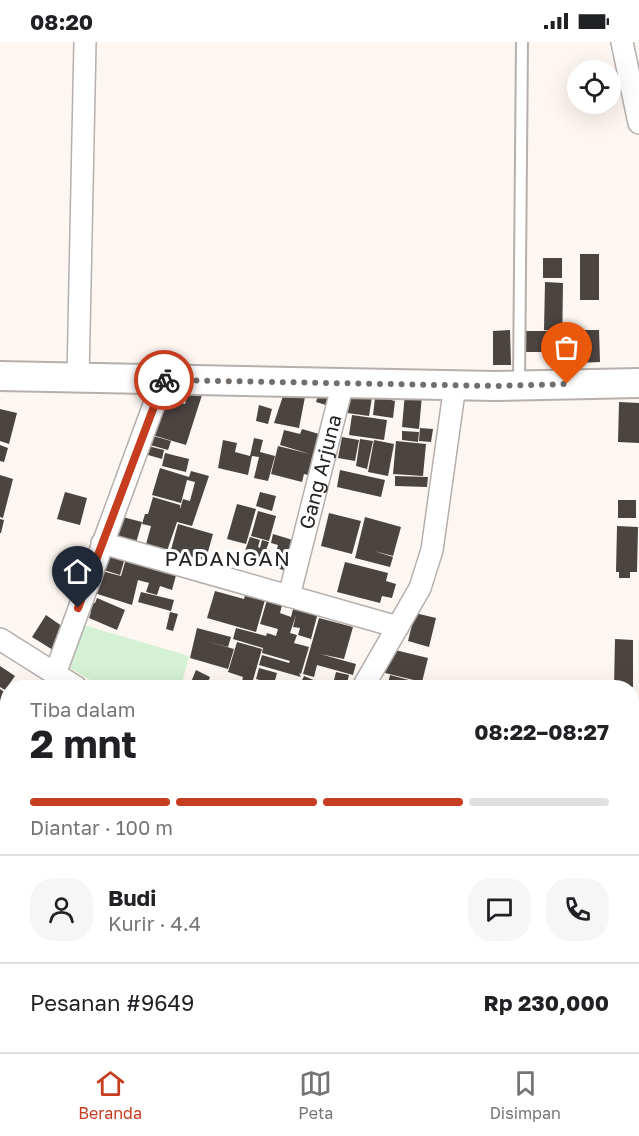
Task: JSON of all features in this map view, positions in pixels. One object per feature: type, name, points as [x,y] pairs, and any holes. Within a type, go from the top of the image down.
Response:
[{"type":"main road","points":[[0,376],[455,385],[639,384]]},
{"type":"street","points":[[78,378],[84,42]]},
{"type":"street","points":[[622,42],[639,123]]},
{"type":"street","points":[[55,674],[163,380]]},
{"type":"street","name":"Gang Arjuna","points":[[289,596],[343,383]]},
{"type":"street","points":[[367,680],[420,588],[432,550],[455,385]]},
{"type":"street","points":[[102,543],[398,627]]},
{"type":"street","points":[[0,639],[65,680]]},
{"type":"lane","points":[[519,384],[522,42]]},
{"type":"green space","points":[[77,623],[189,656],[183,680],[90,680],[63,664]]},
{"type":"building","points":[[580,254],[599,254],[599,300],[580,300]]},
{"type":"building","points":[[543,258],[562,258],[562,278],[543,278]]},
{"type":"building","points":[[545,282],[563,283],[562,352],[526,352],[526,331],[558,331],[544,330]]},
{"type":"building","points":[[510,330],[511,365],[493,365],[493,331]]},
{"type":"building","points":[[575,330],[599,330],[600,362],[576,363]]},
{"type":"building","points":[[345,387],[373,391],[369,416],[340,412]]},
{"type":"building","points":[[189,391],[202,395],[186,445],[149,434],[160,397],[185,404]]},
{"type":"building","points":[[319,392],[332,396],[329,406],[316,402]]},
{"type":"building","points":[[284,393],[305,397],[299,428],[274,423]]},
{"type":"building","points":[[405,393],[422,395],[419,429],[402,427]]},
{"type":"building","points":[[380,394],[392,395],[391,400],[395,401],[393,418],[373,415],[375,398],[379,399]]},
{"type":"building","points":[[619,402],[639,403],[639,443],[618,442]]},
{"type":"building","points":[[259,405],[272,409],[268,424],[256,421]]},
{"type":"building","points":[[0,409],[17,413],[9,444],[0,441]]},
{"type":"building","points":[[352,415],[387,420],[384,440],[349,435]]},
{"type":"building","points":[[420,428],[433,429],[431,442],[419,441]]},
{"type":"building","points":[[302,429],[319,434],[308,475],[304,474],[302,482],[271,474],[278,446],[310,454],[280,445],[284,430],[300,434]]},
{"type":"building","points":[[402,431],[419,432],[418,442],[402,440]]},
{"type":"building","points":[[146,434],[171,441],[168,450],[143,443]]},
{"type":"building","points":[[342,437],[359,440],[355,461],[338,458]]},
{"type":"building","points":[[254,438],[263,440],[260,452],[275,456],[268,481],[254,478],[259,457],[252,456],[248,475],[218,468],[223,440],[237,443],[235,452],[250,456]]},
{"type":"building","points":[[360,439],[373,441],[367,469],[356,466]]},
{"type":"building","points":[[374,440],[394,444],[388,476],[368,472]]},
{"type":"building","points":[[396,441],[426,444],[423,476],[393,474]]},
{"type":"building","points":[[0,445],[8,448],[4,462],[0,461]]},
{"type":"building","points":[[144,445],[164,450],[162,459],[141,453]]},
{"type":"building","points":[[165,453],[189,459],[186,472],[162,466]]},
{"type":"building","points":[[160,468],[189,477],[191,471],[209,476],[192,526],[177,522],[166,554],[145,548],[151,526],[142,524],[145,514],[148,514],[153,497],[180,505],[180,509],[183,499],[190,501],[195,482],[187,480],[181,503],[152,495]]},
{"type":"building","points":[[340,470],[385,480],[381,497],[337,487]]},
{"type":"building","points":[[0,475],[13,479],[3,518],[0,517]]},
{"type":"building","points":[[395,476],[428,477],[427,487],[395,486]]},
{"type":"building","points":[[65,492],[87,498],[80,525],[57,519]]},
{"type":"building","points":[[260,492],[276,496],[272,511],[256,506]]},
{"type":"building","points":[[618,500],[636,500],[636,518],[618,518]]},
{"type":"building","points":[[237,504],[256,509],[246,544],[227,539]]},
{"type":"building","points":[[258,511],[276,516],[269,541],[251,536]]},
{"type":"building","points":[[329,513],[361,521],[352,554],[321,546]]},
{"type":"building","points":[[115,515],[142,522],[136,543],[110,535]]},
{"type":"building","points":[[365,517],[401,527],[393,556],[374,551],[393,557],[390,567],[355,558]]},
{"type":"building","points":[[0,519],[4,520],[1,533],[0,533]]},
{"type":"building","points":[[178,524],[213,534],[204,566],[169,557]]},
{"type":"building","points":[[617,526],[638,527],[637,572],[630,572],[630,578],[619,578],[619,572],[616,572]]},
{"type":"building","points":[[273,534],[296,541],[287,571],[272,567],[278,545],[271,543]]},
{"type":"building","points":[[250,537],[260,540],[258,547],[260,548],[262,540],[269,542],[266,550],[270,551],[266,566],[242,559]]},
{"type":"building","points":[[103,548],[126,554],[120,575],[97,568]]},
{"type":"building","points":[[127,555],[178,568],[172,590],[160,586],[157,595],[146,592],[149,583],[138,580],[132,605],[88,591],[94,569],[121,576]]},
{"type":"building","points":[[345,562],[388,573],[386,581],[396,584],[392,598],[382,596],[380,603],[337,592]]},
{"type":"building","points":[[215,591],[244,599],[245,595],[265,600],[256,632],[207,618]]},
{"type":"building","points":[[141,592],[174,600],[171,611],[138,602]]},
{"type":"building","points":[[269,593],[284,597],[280,613],[291,617],[296,598],[320,605],[311,639],[298,635],[300,628],[293,627],[296,615],[290,633],[297,635],[294,643],[309,647],[301,674],[299,673],[301,677],[259,665],[262,655],[289,663],[290,661],[262,653],[263,648],[233,639],[236,628],[266,636],[267,633],[276,636],[278,629],[260,624]]},
{"type":"building","points":[[97,598],[125,610],[117,630],[89,618],[91,612],[85,610],[89,601],[95,603]]},
{"type":"building","points":[[170,612],[178,614],[173,631],[166,629]]},
{"type":"building","points":[[415,613],[436,618],[429,647],[408,641]]},
{"type":"building","points":[[46,615],[66,629],[53,650],[32,637]]},
{"type":"building","points":[[319,618],[353,627],[344,659],[320,654],[356,664],[353,675],[317,665],[314,677],[303,674]]},
{"type":"building","points":[[197,628],[231,637],[228,647],[206,641],[234,649],[228,669],[190,658]]},
{"type":"building","points":[[615,639],[633,640],[633,680],[614,680]]},
{"type":"building","points":[[237,642],[262,649],[253,680],[242,680],[243,677],[228,672]]},
{"type":"building","points":[[391,649],[428,658],[422,680],[385,673]]},
{"type":"building","points":[[0,666],[15,676],[12,680],[0,680]]},
{"type":"building","points":[[259,668],[277,673],[275,680],[256,679]]},
{"type":"building","points":[[196,670],[210,677],[209,680],[192,680]]},
{"type":"building","points":[[336,672],[349,675],[348,680],[334,680]]},
{"type":"building","points":[[390,675],[409,680],[389,680]]},
{"type":"building","points":[[304,676],[313,680],[302,680]]},
{"type":"way so far","points":[[164,380],[495,386],[567,384]]},
{"type":"district","name":"PADANGAN","points":[[228,559]]},
{"type":"route","points":[[78,608],[164,380]]}]
